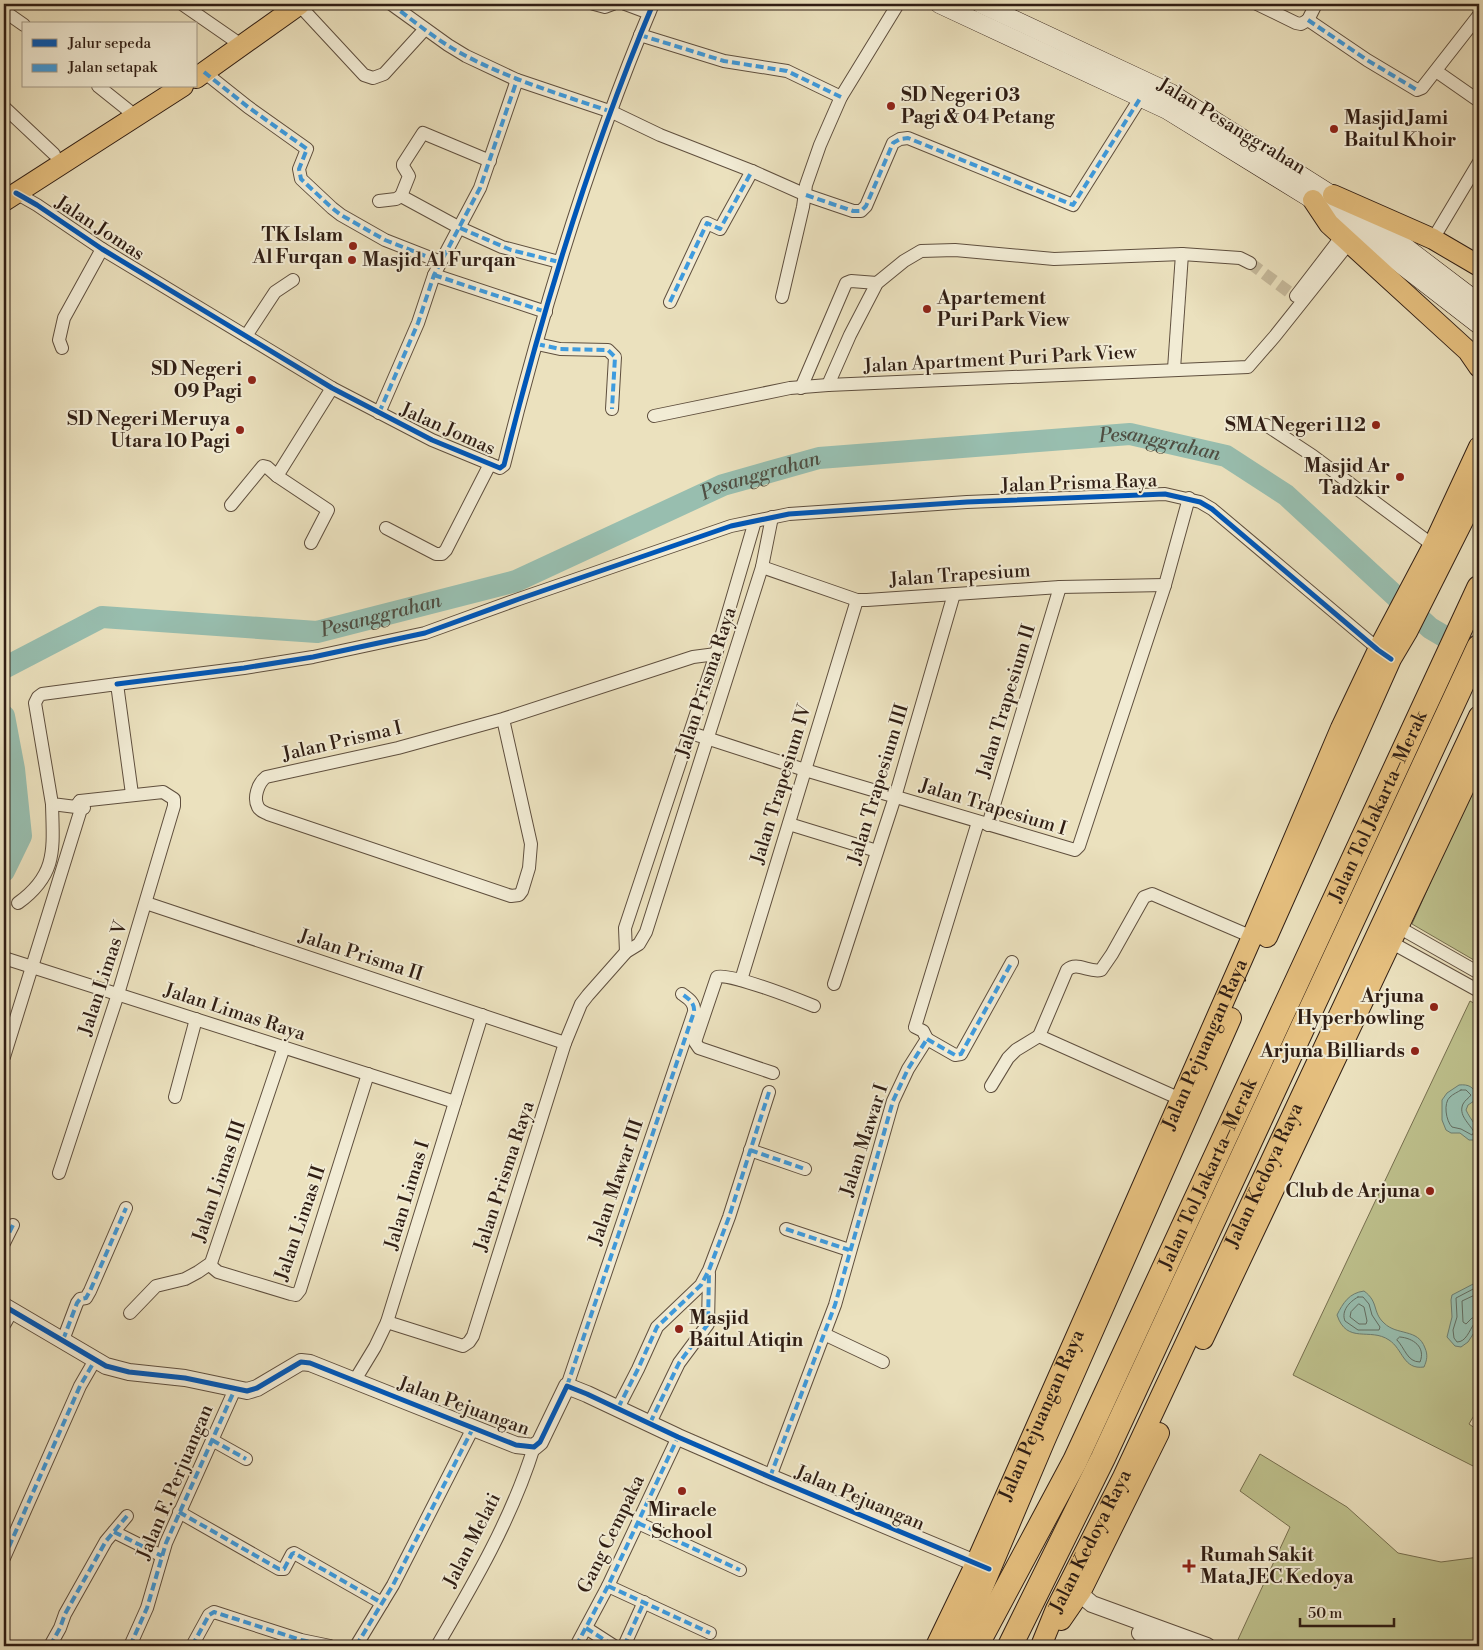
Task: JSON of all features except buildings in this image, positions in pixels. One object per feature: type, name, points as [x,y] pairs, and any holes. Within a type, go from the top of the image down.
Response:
[{"type":"highway","name":"Jalan Tol Jakarta–Merak","points":[[976,1646],[1074,1461],[1478,591]]},
{"type":"highway","name":"Jalan Tol Jakarta–Merak","points":[[1010,1646],[1108,1449],[1479,647]]},
{"type":"main road","points":[[199,72],[234,40],[294,4]]},
{"type":"main road","points":[[199,72],[294,4]]},
{"type":"main road","name":"Jalan Pesanggrahan","points":[[938,4],[1083,64],[1167,90],[1333,194],[1352,230],[1479,325]]},
{"type":"main road","name":"Jalan Pesanggrahan","points":[[981,4],[1078,48],[1083,64],[1140,97],[1167,110],[1313,200]]},
{"type":"main road","points":[[8,193],[54,154],[161,88]]},
{"type":"main road","points":[[8,193],[180,88]]},
{"type":"main road","points":[[1333,194],[1433,239],[1479,266]]},
{"type":"main road","points":[[1313,200],[1330,224],[1352,230],[1476,356]]},
{"type":"main road","name":"Jalan Pesanggrahan","points":[[1352,230],[1479,302]]},
{"type":"main road","name":"Jalan Pejuangan Raya","points":[[1440,550],[1479,447]]},
{"type":"main road","name":"Jalan Pejuangan Raya","points":[[936,1646],[983,1566],[1258,939],[1341,728],[1401,626],[1440,550],[1479,489]]},
{"type":"main road","name":"Jalan Kedoya Raya","points":[[1044,1640],[1066,1615],[1080,1594],[1136,1483],[1388,930],[1479,716]]},
{"type":"main road","name":"Jalan Kedoya Raya","points":[[1044,1640],[1056,1609],[1123,1477],[1388,930],[1479,756]]},
{"type":"main road","name":"Jalan Pejuangan Raya","points":[[954,1646],[979,1596],[983,1566]]},
{"type":"street","points":[[182,4],[234,40]]},
{"type":"street","points":[[294,4],[364,75],[373,78],[384,74],[425,29]]},
{"type":"street","points":[[390,4],[466,56],[517,80],[612,112],[660,135],[752,171],[806,195],[853,211],[861,211],[866,206],[893,143],[900,139],[908,138],[1073,205],[1140,97]]},
{"type":"street","points":[[594,4],[605,7],[613,4]]},
{"type":"street","points":[[625,4],[651,8]]},
{"type":"street","points":[[782,297],[806,195],[806,185],[820,145],[841,98],[898,4]]},
{"type":"street","points":[[1257,4],[1301,24],[1308,20],[1316,4]]},
{"type":"street","name":"Jalan Jomas","points":[[8,193],[37,205],[102,248],[332,388],[432,440],[500,468],[504,466],[559,262],[588,174],[651,8]]},
{"type":"street","points":[[4,11],[22,24]]},
{"type":"street","points":[[1308,20],[1367,60],[1417,90],[1422,88],[1479,15]]},
{"type":"street","points":[[640,35],[724,62],[787,71],[841,98]]},
{"type":"street","points":[[1436,71],[1479,101]]},
{"type":"street","points":[[199,72],[307,149],[300,169],[301,179],[332,208],[385,240],[441,262]]},
{"type":"street","points":[[379,414],[418,323],[434,275],[480,188],[517,80]]},
{"type":"street","points":[[100,88],[128,110]]},
{"type":"street","points":[[4,108],[54,154]]},
{"type":"street","points":[[379,201],[396,199],[401,196],[409,176],[403,164],[423,134],[490,161]]},
{"type":"street","points":[[1433,239],[1479,162]]},
{"type":"street","points":[[670,302],[706,224],[720,229],[752,171]]},
{"type":"street","points":[[401,196],[460,228],[511,250],[559,262]]},
{"type":"street","name":"Jalan Apartment Puri Park View","points":[[654,416],[790,388],[1248,367],[1276,336],[1298,297],[1352,230]]},
{"type":"street","points":[[62,348],[59,340],[64,318],[102,248]]},
{"type":"street","name":"Jalan Apartment Puri Park View","points":[[828,385],[850,335],[877,282],[904,261],[921,251],[955,250],[1054,259],[1182,254],[1240,258],[1250,263]]},
{"type":"street","points":[[1174,369],[1182,254]]},
{"type":"street","points":[[434,275],[546,312]]},
{"type":"street","points":[[246,336],[275,292],[293,280]]},
{"type":"street","points":[[801,388],[846,284],[851,281],[877,282]]},
{"type":"street","points":[[537,344],[560,349],[608,350],[614,357],[612,409]]},
{"type":"street","points":[[277,476],[332,388]]},
{"type":"street","points":[[1266,425],[1313,456],[1440,550]]},
{"type":"street","points":[[386,528],[436,554],[442,554],[446,550],[490,464]]},
{"type":"street","points":[[231,505],[263,466],[267,466],[277,476],[328,510],[311,543]]},
{"type":"street","name":"Jalan Prisma Raya","points":[[387,1322],[463,1346],[469,1342],[565,1043],[581,1004],[626,952],[639,944],[646,932],[762,567],[772,517],[789,514],[967,502],[1165,494],[1189,498],[1200,502],[1217,514],[1384,654]]},
{"type":"street","name":"Jalan Trapesium I","points":[[690,734],[1075,850],[1079,846],[1164,585],[1189,498]]},
{"type":"street","points":[[18,903],[27,896],[45,875],[52,846],[52,804],[35,703],[42,694],[244,668],[313,657],[425,633],[519,598],[721,530],[772,517]]},
{"type":"street","name":"Jalan Prisma Raya","points":[[626,952],[625,928],[716,654],[755,521]]},
{"type":"street","name":"Jalan Trapesium","points":[[762,567],[857,600],[1060,587],[1164,585]]},
{"type":"street","name":"Jalan Trapesium II","points":[[983,823],[1060,587]]},
{"type":"street","name":"Jalan Trapesium III","points":[[834,984],[896,796],[954,594]]},
{"type":"street","name":"Jalan Trapesium IV","points":[[741,980],[857,600]]},
{"type":"street","name":"Jalan Prisma I","points":[[503,720],[532,844],[529,868],[522,891],[519,894],[511,896],[268,814],[256,806],[259,785],[266,777],[398,748],[503,720],[693,657],[716,654]]},
{"type":"street","points":[[117,684],[132,794]]},
{"type":"street","points":[[79,805],[132,794],[163,792],[170,796]]},
{"type":"street","points":[[52,804],[79,805],[162,799],[170,796]]},
{"type":"street","name":"Jalan Limas V","points":[[59,1173],[146,904],[174,806],[174,799],[170,796]]},
{"type":"street","points":[[4,1057],[79,805]]},
{"type":"street","points":[[983,823],[915,1026],[923,1031],[927,1039],[955,1054],[961,1054],[1012,962]]},
{"type":"street","points":[[789,824],[877,851]]},
{"type":"street","points":[[991,1086],[1008,1058],[1016,1050],[1038,1036],[1067,970],[1071,966],[1077,966],[1095,971],[1101,970],[1144,897],[1148,894],[1152,894],[1258,939]]},
{"type":"street","name":"Jalan Prisma II","points":[[146,904],[565,1043]]},
{"type":"street","points":[[1388,930],[1479,973]]},
{"type":"street","points":[[1388,930],[1479,991]]},
{"type":"street","name":"Jalan Limas Raya","points":[[4,958],[455,1102]]},
{"type":"street","points":[[773,1073],[699,1048],[695,1042],[717,977],[721,975],[741,980],[814,1006]]},
{"type":"street","name":"Jalan Mawar III","points":[[567,1386],[694,1012],[695,1007],[692,1001],[682,994]]},
{"type":"street","name":"Jalan Limas I","points":[[355,1380],[375,1347],[387,1322],[482,1015]]},
{"type":"street","points":[[175,1097],[196,1019]]},
{"type":"street","points":[[1038,1036],[1187,1102]]},
{"type":"street","name":"Jalan Mawar I","points":[[770,1477],[835,1305],[849,1250],[893,1101],[908,1069],[927,1039]]},
{"type":"street","name":"Jalan Limas III","points":[[130,1313],[156,1286],[185,1279],[211,1263],[284,1047]]},
{"type":"street","name":"Jalan Limas II","points":[[211,1263],[212,1267],[218,1272],[282,1292],[296,1294],[300,1290],[368,1074]]},
{"type":"street","points":[[618,1408],[638,1369],[653,1333],[701,1285],[709,1270],[729,1217],[769,1092]]},
{"type":"street","points":[[750,1150],[805,1168]]},
{"type":"street","points":[[63,1340],[79,1300],[86,1298],[90,1291],[126,1208]]},
{"type":"street","points":[[4,1243],[13,1225]]},
{"type":"street","points":[[786,1229],[849,1250]]},
{"type":"street","points":[[650,1423],[680,1363],[708,1324],[709,1270]]},
{"type":"street","name":"Jalan Pejuangan","points":[[7,1314],[63,1340],[106,1366],[130,1372],[185,1378],[247,1391],[256,1388],[301,1362],[310,1363],[516,1445],[534,1448],[544,1436],[567,1386],[770,1477],[983,1566]]},
{"type":"street","points":[[824,1334],[883,1362]]},
{"type":"street","points":[[4,1558],[80,1386],[95,1360]]},
{"type":"street","name":"Jalan F. Perjuangan","points":[[130,1646],[147,1608],[162,1556],[178,1512],[235,1389]]},
{"type":"street","points":[[356,1646],[382,1603],[473,1428]]},
{"type":"street","name":"Gang Cempaka","points":[[576,1646],[608,1586],[678,1437]]},
{"type":"street","points":[[212,1440],[246,1459]]},
{"type":"street","name":"Jalan Melati","points":[[437,1646],[494,1543],[527,1469],[534,1448]]},
{"type":"street","points":[[178,1512],[279,1569],[284,1569],[294,1553],[382,1603]]},
{"type":"street","points":[[50,1646],[65,1614],[106,1541],[126,1516]]},
{"type":"street","points":[[638,1523],[740,1570]]},
{"type":"street","points":[[114,1532],[162,1556]]},
{"type":"street","points":[[608,1586],[710,1633]]},
{"type":"street","name":"Jalan Kedoya Raya","points":[[1080,1594],[1092,1604],[1207,1646]]},
{"type":"street","points":[[624,1646],[644,1602]]},
{"type":"street","name":"Jalan Kedoya Raya","points":[[1066,1615],[1084,1611],[1175,1646]]},
{"type":"street","points":[[192,1646],[209,1615],[214,1612],[300,1640],[330,1646]]},
{"type":"street","points":[[586,1628],[614,1646]]},
{"type":"green space","points":[[1479,773],[1479,963],[1412,924]]},
{"type":"green space","name":"Club de Arjuna","points":[[1470,1001],[1479,1006],[1479,1407],[1469,1424],[1479,1431],[1479,1469],[1293,1375]]},
{"type":"green space","points":[[1260,1454],[1347,1507],[1398,1553],[1441,1562],[1479,1557],[1479,1646],[1235,1646],[1290,1527],[1240,1491]]},
{"type":"water","points":[[1459,1085],[1470,1087],[1477,1095],[1477,1099],[1468,1105],[1466,1110],[1477,1129],[1478,1137],[1476,1140],[1469,1140],[1460,1133],[1451,1133],[1446,1130],[1442,1120],[1442,1100],[1447,1093]]},
{"type":"water","points":[[1479,1276],[1479,1325],[1468,1342],[1461,1347],[1455,1346],[1447,1337],[1452,1317],[1452,1295],[1477,1282]]},
{"type":"water","points":[[1364,1291],[1372,1299],[1380,1319],[1384,1323],[1395,1330],[1417,1337],[1422,1342],[1427,1355],[1424,1367],[1417,1367],[1407,1362],[1394,1344],[1382,1336],[1353,1333],[1341,1324],[1337,1315],[1344,1303],[1350,1296]]},
{"type":"waterway","name":"Pesanggrahan","points":[[4,668],[102,617],[317,632],[516,581],[723,485],[819,458],[1130,434],[1226,456],[1286,495],[1430,628],[1479,657]]},
{"type":"waterway","name":"Pesanggrahan","points":[[4,716],[14,769],[21,836],[4,871]]},
{"type":"tunnel","points":[[1250,263],[1293,295]]},
{"type":"marked path","points":[[391,4],[427,32],[483,65],[538,87],[612,112]]},
{"type":"marked path","points":[[1308,20],[1367,60],[1417,90]]},
{"type":"marked path","points":[[640,35],[724,61],[787,71],[841,97]]},
{"type":"marked path","points":[[204,72],[248,107],[307,149],[299,169],[301,179],[332,208],[385,240],[441,262]]},
{"type":"marked path","points":[[379,413],[418,323],[434,275],[480,188],[517,80]]},
{"type":"marked path","points":[[806,195],[853,211],[861,211],[866,206],[893,143],[900,139],[908,138],[1073,205],[1141,97]]},
{"type":"marked path","points":[[670,302],[707,223],[720,229],[752,171]]},
{"type":"marked path","points":[[460,228],[511,250],[559,262]]},
{"type":"marked path","points":[[434,275],[546,312]]},
{"type":"marked path","points":[[537,344],[560,349],[608,350],[615,357],[612,409]]},
{"type":"marked path","points":[[927,1039],[955,1055],[961,1054],[1012,962]]},
{"type":"marked path","points":[[567,1386],[694,1012],[692,1004],[682,994]]},
{"type":"marked path","points":[[770,1477],[835,1305],[893,1101],[908,1069],[927,1039]]},
{"type":"marked path","points":[[618,1408],[657,1327],[701,1285],[709,1270],[729,1217],[769,1092]]},
{"type":"marked path","points":[[750,1150],[805,1169]]},
{"type":"marked path","points":[[63,1340],[77,1303],[80,1299],[86,1298],[90,1291],[126,1208]]},
{"type":"marked path","points":[[4,1243],[13,1225]]},
{"type":"marked path","points":[[786,1229],[849,1250]]},
{"type":"marked path","points":[[650,1423],[679,1363],[708,1324],[709,1272]]},
{"type":"marked path","points":[[4,1558],[80,1386],[95,1360]]},
{"type":"marked path","points":[[130,1646],[147,1608],[166,1543],[235,1389]]},
{"type":"marked path","points":[[356,1646],[393,1585],[473,1428]]},
{"type":"marked path","points":[[576,1646],[608,1586],[678,1437]]},
{"type":"marked path","points":[[212,1440],[246,1459]]},
{"type":"marked path","points":[[179,1512],[279,1569],[284,1569],[294,1553],[382,1603]]},
{"type":"marked path","points":[[50,1646],[65,1614],[106,1541],[127,1516]]},
{"type":"marked path","points":[[638,1523],[740,1570]]},
{"type":"marked path","points":[[114,1532],[162,1556]]},
{"type":"marked path","points":[[608,1586],[710,1633]]},
{"type":"marked path","points":[[624,1646],[644,1602]]},
{"type":"marked path","points":[[192,1646],[209,1615],[214,1612],[301,1640],[330,1646]]},
{"type":"marked path","points":[[586,1628],[614,1646]]},
{"type":"cycle path","points":[[16,193],[102,249],[332,388],[432,440],[500,468],[504,465],[552,289],[588,174],[653,4]]},
{"type":"cycle path","points":[[117,684],[313,657],[425,633],[731,526],[789,514],[967,502],[1165,494],[1200,502],[1212,509],[1391,659]]},
{"type":"cycle path","points":[[4,1306],[106,1366],[129,1372],[185,1378],[247,1391],[257,1388],[301,1362],[310,1363],[516,1445],[534,1447],[540,1442],[567,1386],[770,1477],[989,1569]]},
{"type":"place","name":"SD Negeri 03 Pagi & 04 Petang","points":[[891,106]]},
{"type":"place","name":"Masjid Jami Baitul Khoir","points":[[1334,129]]},
{"type":"place","name":"TK Islam Al Furqan","points":[[353,246]]},
{"type":"place","name":"Masjid Al Furqan","points":[[352,260]]},
{"type":"place","name":"Apartement Puri Park View","points":[[927,309]]},
{"type":"place","name":"SD Negeri 09 Pagi","points":[[252,380]]},
{"type":"place","name":"SMA Negeri 112","points":[[1376,425]]},
{"type":"place","name":"SD Negeri Meruya Utara 10 Pagi","points":[[240,430]]},
{"type":"place","name":"Masjid Ar Tadzkir","points":[[1400,477]]},
{"type":"place","name":"Arjuna Hyperbowling","points":[[1434,1007]]},
{"type":"place","name":"Arjuna Billiards","points":[[1415,1051]]},
{"type":"place","name":"Club de Arjuna","points":[[1430,1191]]},
{"type":"place","name":"Masjid Baitul Atiqin","points":[[679,1329]]},
{"type":"place","name":"Miracle School","points":[[682,1491]]},
{"type":"place","name":"Rumah Sakit Mata JEC Kedoya","points":[[1189,1566]]}]
